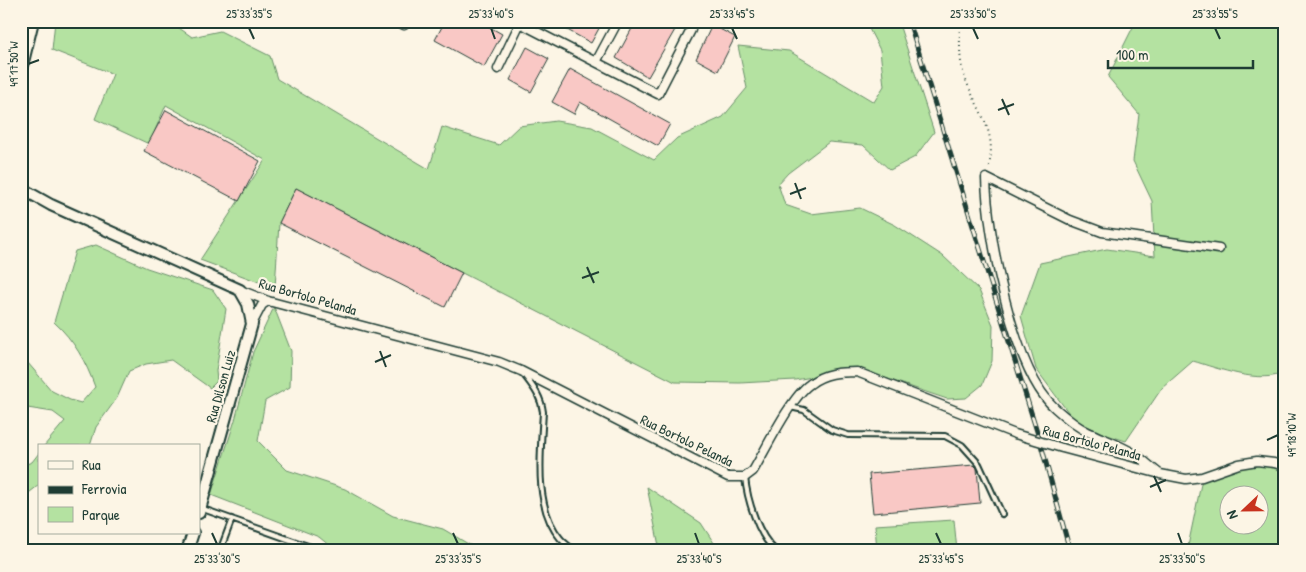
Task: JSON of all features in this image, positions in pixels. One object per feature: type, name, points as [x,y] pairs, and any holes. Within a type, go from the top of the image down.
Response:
[{"type":"street","points":[[21,70],[33,21]]},
{"type":"street","points":[[397,21],[404,24],[406,21]]},
{"type":"street","points":[[596,62],[618,21]]},
{"type":"street","points":[[498,69],[518,22],[658,94],[691,30]]},
{"type":"street","points":[[1160,474],[1133,453],[1086,431],[1053,407],[1034,380],[1018,340],[1001,285],[986,200],[986,178],[1070,220],[1102,232],[1219,249]]},
{"type":"street","name":"Rua Bortolo Pelanda","points":[[21,185],[26,191],[51,205],[268,301],[499,362],[521,371],[728,477],[745,477],[753,471],[790,407],[809,384],[827,375],[840,372],[857,372],[1015,434],[1160,474],[1186,479],[1202,477],[1239,464],[1257,461],[1285,466]]},
{"type":"street","name":"Rua Bortolo Pelanda","points":[[240,290],[248,304],[252,324]]},
{"type":"street","points":[[252,324],[262,305],[268,301]]},
{"type":"street","name":"Rua Dilson Luiz","points":[[200,511],[252,324]]},
{"type":"street","points":[[187,551],[193,534]]},
{"type":"lane","points":[[521,371],[538,393],[542,402],[539,478],[545,506],[560,538],[575,551]]},
{"type":"lane","points":[[790,407],[804,410],[832,430],[848,436],[945,436],[962,445],[980,464],[1002,514]]},
{"type":"lane","points":[[745,477],[746,494],[754,515],[768,544],[776,551]]},
{"type":"lane","points":[[200,511],[232,519],[323,551]]},
{"type":"lane","points":[[220,551],[232,519]]},
{"type":"lane","points":[[295,551],[299,543]]},
{"type":"path","points":[[960,21],[960,58],[964,74],[991,139],[992,156],[986,178]]},
{"type":"green space","points":[[55,21],[169,21],[192,37],[220,31],[270,56],[277,79],[429,169],[442,127],[499,145],[519,126],[556,121],[592,127],[654,160],[677,138],[723,117],[747,88],[738,46],[789,51],[874,102],[884,86],[880,50],[865,21],[898,21],[934,132],[915,157],[890,170],[863,145],[829,142],[788,173],[778,184],[785,205],[811,214],[860,208],[895,225],[943,256],[979,290],[993,325],[992,361],[982,385],[966,398],[947,399],[858,369],[795,380],[740,383],[675,382],[296,188],[279,223],[275,288],[200,260],[265,160],[166,105],[149,144],[95,119],[113,74],[52,50]]},
{"type":"green space","points":[[1136,21],[1285,21],[1285,372],[1275,376],[1252,376],[1226,371],[1193,361],[1162,388],[1126,441],[1104,434],[1074,420],[1036,369],[1021,316],[1040,263],[1107,249],[1155,256],[1152,201],[1133,161],[1139,114],[1108,77]]},
{"type":"green space","points":[[96,245],[147,268],[213,290],[226,309],[216,371],[217,381],[210,388],[171,360],[146,364],[129,371],[117,398],[96,427],[91,444],[46,444],[65,421],[53,412],[21,407],[21,355],[52,391],[70,400],[81,403],[95,387],[79,352],[68,336],[54,322],[75,251]]},
{"type":"green space","points":[[274,307],[291,351],[290,387],[265,401],[258,441],[287,470],[345,489],[393,516],[443,529],[480,551],[336,551],[319,537],[211,495],[235,420],[253,352]]},
{"type":"green space","points":[[38,454],[38,486],[21,499],[21,466],[32,462]]},
{"type":"green space","points":[[1259,459],[1285,468],[1285,551],[1187,551],[1202,479]]},
{"type":"green space","points":[[647,487],[701,523],[714,543],[712,551],[660,551]]},
{"type":"green space","points":[[954,520],[957,551],[877,551],[875,525]]},
{"type":"building","points":[[445,21],[479,21],[502,34],[484,67],[435,40]]},
{"type":"building","points":[[551,21],[603,21],[591,43]]},
{"type":"building","points":[[636,21],[665,21],[676,28],[648,77],[616,58]]},
{"type":"building","points":[[712,25],[735,37],[718,71],[696,59]]},
{"type":"building","points":[[527,47],[549,59],[531,92],[510,80]]},
{"type":"building","points":[[570,69],[670,124],[658,146],[580,102],[574,114],[552,102]]},
{"type":"building","points":[[166,110],[260,161],[239,201],[144,151]]},
{"type":"building","points":[[296,188],[462,273],[445,307],[279,223]]},
{"type":"building","points":[[974,465],[977,468],[980,503],[873,513],[869,474]]},
{"type":"railway","points":[[909,21],[1040,441],[1070,551]]}]
